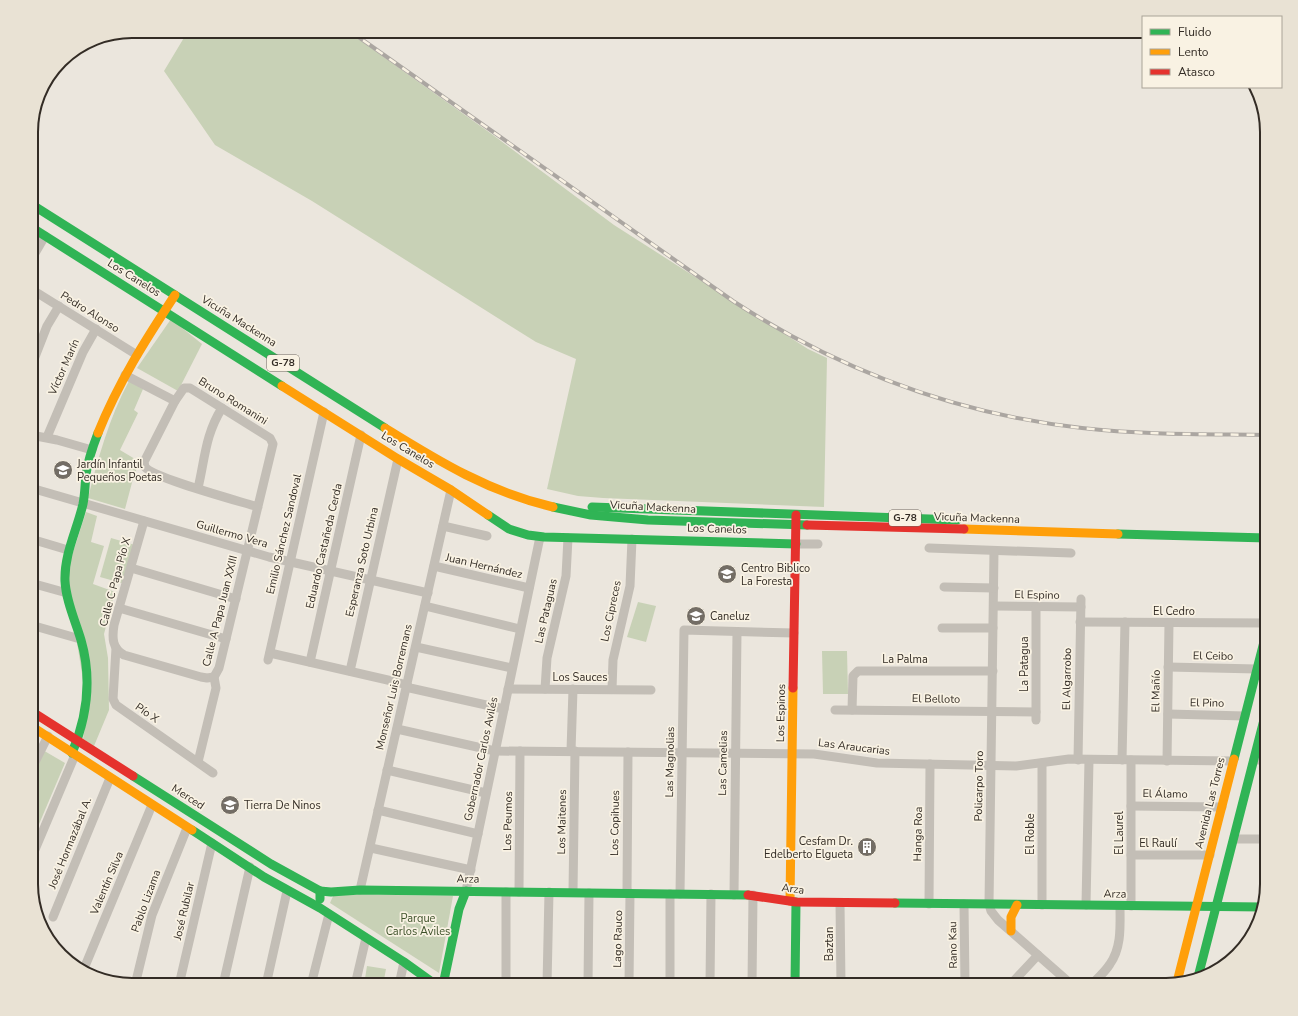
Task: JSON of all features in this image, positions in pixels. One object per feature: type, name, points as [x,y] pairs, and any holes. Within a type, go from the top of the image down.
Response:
[{"type":"street","name":"Vicuña Mackenna","points":[[38,208],[451,468],[494,489],[524,501],[584,514],[627,519],[1260,538]]},
{"type":"street","name":"Los Canelos","points":[[38,232],[398,459],[452,490],[509,528],[524,534],[540,537],[632,538],[818,544]]},
{"type":"street","points":[[38,248],[45,236]]},
{"type":"street","name":"Pedro Alonso","points":[[38,293],[137,355]]},
{"type":"street","points":[[38,842],[78,740],[88,693],[86,670],[80,640],[70,610],[65,582],[68,550],[83,502],[87,466],[115,394],[137,355],[175,295]]},
{"type":"street","points":[[38,349],[47,326],[59,306]]},
{"type":"street","name":"Víctor Marín","points":[[47,438],[83,352],[96,329]]},
{"type":"street","points":[[125,375],[175,401],[144,462],[144,467],[156,474],[258,507]]},
{"type":"street","name":"Bruno Romanini","points":[[175,401],[182,390],[190,388],[273,441],[273,447],[247,551]]},
{"type":"street","points":[[198,488],[209,434],[222,408]]},
{"type":"street","name":"Emilio Sánchez Sandoval","points":[[310,662],[269,657],[324,412]]},
{"type":"street","name":"Eduardo Castañeda Cerda","points":[[310,662],[361,435]]},
{"type":"street","points":[[38,436],[92,450]]},
{"type":"street","name":"Esperanza Soto Urbina","points":[[350,671],[398,459]]},
{"type":"street","name":"Guillermo Vera","points":[[38,490],[247,551],[428,593]]},
{"type":"street","name":"Monseñor Luis Borremans","points":[[360,890],[452,490]]},
{"type":"street","name":"Vicuña Mackenna","points":[[543,506],[1260,530]]},
{"type":"street","name":"Los Espinos","points":[[795,978],[792,754],[796,514]]},
{"type":"street","name":"Calle C Papa Pío X","points":[[116,648],[113,641],[113,632],[144,521]]},
{"type":"street","points":[[443,526],[487,536]]},
{"type":"street","name":"Gobernador Carlos Avilés","points":[[444,978],[459,909],[466,891],[471,870],[540,537]]},
{"type":"street","name":"Las Pataguas","points":[[545,689],[547,658],[567,571],[568,538]]},
{"type":"street","name":"Los Cipreces","points":[[612,689],[613,660],[630,586],[632,538]]},
{"type":"street","points":[[38,541],[68,550]]},
{"type":"street","points":[[929,548],[1071,553]]},
{"type":"street","name":"Calle A Papa Juan XXIII","points":[[214,677],[219,668],[247,551]]},
{"type":"street","name":"Policarpo Toro","points":[[989,904],[994,551]]},
{"type":"street","name":"Juan Hernández","points":[[434,566],[529,588]]},
{"type":"street","points":[[131,568],[236,599]]},
{"type":"street","points":[[38,585],[67,593]]},
{"type":"street","points":[[944,587],[994,588]]},
{"type":"street","name":"El Espino","points":[[994,606],[1036,607],[1081,603]]},
{"type":"street","name":"El Algarrobo","points":[[1078,760],[1081,603]]},
{"type":"street","points":[[425,606],[520,629]]},
{"type":"street","name":"La Patagua","points":[[1036,607],[1036,716]]},
{"type":"street","points":[[119,608],[226,640]]},
{"type":"street","name":"El Cedro","points":[[1080,622],[1260,623]]},
{"type":"street","name":"El Laurel","points":[[1125,622],[1127,760],[1131,806],[1131,906]]},
{"type":"street","name":"El Mañío","points":[[1167,761],[1169,622]]},
{"type":"street","points":[[38,627],[80,640]]},
{"type":"street","points":[[942,628],[993,628]]},
{"type":"street","name":"Las Magnolias","points":[[670,978],[682,753],[684,630],[737,632]]},
{"type":"street","points":[[737,632],[794,633]]},
{"type":"street","name":"Las Camelias","points":[[734,894],[737,632]]},
{"type":"street","points":[[416,646],[512,668]]},
{"type":"street","points":[[116,648],[124,655],[204,678],[214,677],[216,688],[198,762]]},
{"type":"street","name":"Pío X","points":[[116,648],[113,699],[116,705],[212,772]]},
{"type":"street","name":"Avenida Las Torres","points":[[1178,977],[1260,657]]},
{"type":"street","points":[[310,662],[407,685],[410,688],[504,709]]},
{"type":"street","name":"El Ceibo","points":[[1168,667],[1257,669]]},
{"type":"street","name":"La Palma","points":[[852,710],[853,676],[858,671],[993,670]]},
{"type":"street","name":"Los Sauces","points":[[508,689],[652,690]]},
{"type":"street","points":[[573,689],[573,751]]},
{"type":"street","name":"El Belloto","points":[[835,710],[992,711],[1036,716]]},
{"type":"street","name":"El Pino","points":[[1168,714],[1245,716]]},
{"type":"street","name":"Merced","points":[[38,715],[271,864],[320,891]]},
{"type":"street","name":"Las Araucarias","points":[[397,729],[495,751],[792,754],[824,755],[877,764],[1016,766],[1078,760],[1233,761]]},
{"type":"street","points":[[38,730],[187,828],[287,891],[320,908],[426,978]]},
{"type":"street","points":[[38,756],[48,736]]},
{"type":"street","points":[[1200,971],[1260,736]]},
{"type":"street","name":"Los Peumos","points":[[519,892],[520,751]]},
{"type":"street","name":"Los Maitenes","points":[[573,751],[573,892]]},
{"type":"street","name":"Los Copihues","points":[[628,752],[628,893]]},
{"type":"street","points":[[1086,905],[1089,760]]},
{"type":"street","points":[[1254,760],[1260,760]]},
{"type":"street","name":"El Roble","points":[[1042,763],[1042,905]]},
{"type":"street","name":"Hanga Roa","points":[[929,904],[930,764]]},
{"type":"street","points":[[388,770],[486,793]]},
{"type":"street","name":"José Hormazábal A.","points":[[53,917],[110,778]]},
{"type":"street","name":"Valentín Silva","points":[[85,965],[152,805]]},
{"type":"street","name":"El Álamo","points":[[1131,806],[1222,807]]},
{"type":"street","points":[[378,810],[478,834]]},
{"type":"street","name":"Pablo Lizama","points":[[137,978],[152,915],[187,828]]},
{"type":"street","points":[[1234,839],[1260,839]]},
{"type":"street","name":"José Rubilar","points":[[181,978],[212,843]]},
{"type":"street","points":[[370,848],[471,870]]},
{"type":"street","name":"El Raulí","points":[[1131,855],[1210,855]]},
{"type":"street","points":[[225,978],[250,867]]},
{"type":"street","name":"Arza","points":[[320,891],[331,892],[360,890],[734,894],[753,895],[793,902],[1257,907]]},
{"type":"street","points":[[268,978],[287,891]]},
{"type":"street","points":[[320,891],[320,908]]},
{"type":"street","points":[[506,892],[506,978]]},
{"type":"street","points":[[547,978],[549,892]]},
{"type":"street","points":[[588,978],[589,893]]},
{"type":"street","name":"Lago Rauco","points":[[628,893],[629,978]]},
{"type":"street","points":[[710,978],[711,894]]},
{"type":"street","points":[[752,978],[753,895]]},
{"type":"street","name":"Baztan","points":[[840,903],[841,978]]},
{"type":"street","name":"Rano Kau","points":[[964,904],[965,978]]},
{"type":"street","points":[[989,904],[990,911],[994,915],[1064,978]]},
{"type":"street","points":[[1011,931],[1011,915],[1017,905]]},
{"type":"street","points":[[1098,978],[1108,968],[1116,952],[1119,941],[1120,906]]},
{"type":"street","points":[[313,978],[329,914]]},
{"type":"street","points":[[357,978],[366,938]]},
{"type":"street","points":[[1017,978],[1038,955]]},
{"type":"street","points":[[401,978],[404,962]]},
{"type":"green space","points":[[184,38],[357,38],[493,135],[614,225],[808,349],[827,358],[824,507],[603,498],[578,496],[547,489],[576,359],[536,342],[312,201],[215,145],[164,71]]},
{"type":"green space","points":[[171,319],[202,344],[178,391],[137,368]]},
{"type":"green space","points":[[129,381],[143,389],[134,410],[138,413],[120,450],[140,462],[134,475],[125,509],[88,498],[100,453],[110,424]]},
{"type":"green space","points":[[86,512],[97,516],[91,542],[104,546],[93,584],[115,592],[104,634],[108,658],[109,710],[94,746],[83,739],[88,711],[70,599],[68,568]]},
{"type":"green space","points":[[111,538],[135,545],[125,584],[100,577]]},
{"type":"green space","points":[[638,602],[656,606],[646,642],[627,637]]},
{"type":"green space","points":[[822,651],[847,651],[848,694],[823,694]]},
{"type":"green space","points":[[41,749],[65,763],[38,827],[38,756]]},
{"type":"green space","name":"Parque Carlos Aviles","points":[[334,894],[453,896],[439,973],[330,903]]},
{"type":"green space","points":[[367,966],[386,969],[384,978],[365,978]]},
{"type":"railway","points":[[360,38],[733,301],[773,326],[857,368],[900,385],[945,400],[990,412],[1035,421],[1082,428],[1128,432],[1260,435]]},
{"type":"traffic: fast","points":[[38,208],[385,428]]},
{"type":"traffic: fast","points":[[38,231],[282,386]]},
{"type":"traffic: fast","points":[[72,753],[81,726],[87,683],[81,640],[67,596],[65,571],[83,504],[88,464],[98,433]]},
{"type":"traffic: fast","points":[[553,507],[591,515],[648,520],[807,525]]},
{"type":"traffic: fast","points":[[592,507],[957,520]]},
{"type":"traffic: fast","points":[[488,515],[509,529],[528,535],[544,537],[796,544]]},
{"type":"traffic: fast","points":[[1118,534],[1260,538]]},
{"type":"traffic: fast","points":[[1234,759],[1260,657]]},
{"type":"traffic: fast","points":[[1199,972],[1260,735]]},
{"type":"traffic: fast","points":[[133,776],[271,864],[320,891],[320,899]]},
{"type":"traffic: fast","points":[[192,830],[264,877],[320,908],[426,978]]},
{"type":"traffic: fast","points":[[320,891],[331,892],[360,890],[748,895]]},
{"type":"traffic: fast","points":[[444,978],[459,909],[466,891]]},
{"type":"traffic: fast","points":[[795,978],[796,902]]},
{"type":"traffic: fast","points":[[895,903],[1257,907]]},
{"type":"traffic: slow","points":[[98,433],[114,397],[124,379],[143,345],[175,295]]},
{"type":"traffic: slow","points":[[282,386],[398,459],[451,490],[488,515]]},
{"type":"traffic: slow","points":[[385,428],[425,453],[466,475],[507,493],[553,507]]},
{"type":"traffic: slow","points":[[964,529],[1118,534]]},
{"type":"traffic: slow","points":[[790,901],[793,688]]},
{"type":"traffic: slow","points":[[38,731],[192,830]]},
{"type":"traffic: slow","points":[[1178,977],[1234,759]]},
{"type":"traffic: slow","points":[[1011,931],[1011,917],[1017,905]]},
{"type":"traffic: jam","points":[[793,688],[796,515]]},
{"type":"traffic: jam","points":[[807,525],[964,529]]},
{"type":"traffic: jam","points":[[38,715],[133,776]]},
{"type":"traffic: jam","points":[[748,895],[796,902],[895,903]]},
{"type":"place","name":"Jardín Infantil Pequeños Poetas","points":[[63,470]]},
{"type":"place","name":"Centro Biblico La Foresta","points":[[727,574]]},
{"type":"place","name":"Caneluz","points":[[696,616]]},
{"type":"place","name":"Tierra De Ninos","points":[[230,805]]},
{"type":"place","name":"Cesfam Dr. Edelberto Elgueta","points":[[867,847]]}]
